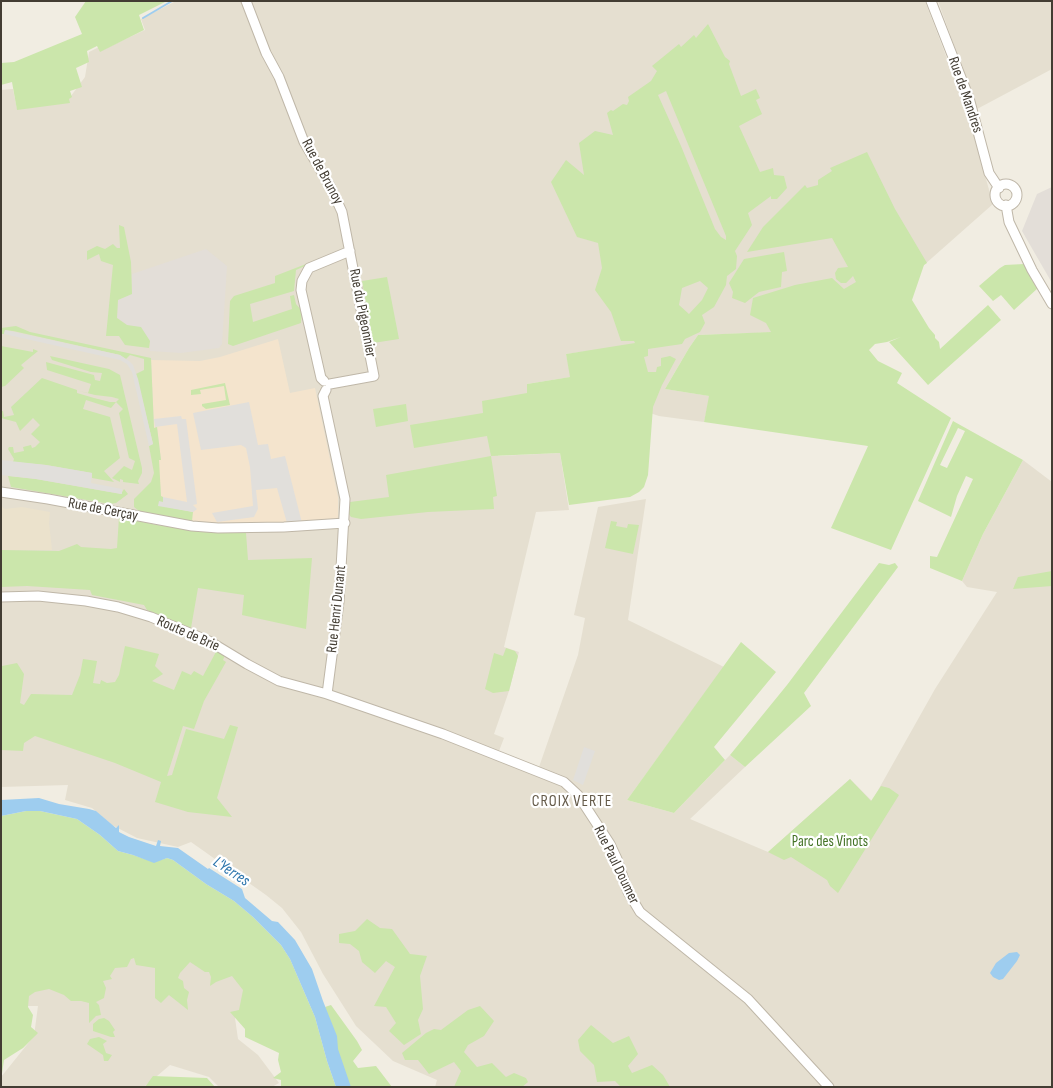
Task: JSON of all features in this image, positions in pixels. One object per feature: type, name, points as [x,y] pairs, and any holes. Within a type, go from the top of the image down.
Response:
[{"type":"street","name":"Rue de Brunoy","points":[[246,1],[266,53],[280,77],[304,142],[339,204],[350,251]]},
{"type":"street","name":"Rue de Mandres","points":[[931,1],[969,98],[989,173],[998,188]]},
{"type":"street","points":[[1004,184],[1010,185],[1016,191],[1016,199],[1012,204],[1000,204],[996,193],[998,188],[1004,184]]},
{"type":"street","points":[[1006,205],[1008,222],[1032,270],[1052,304]]},
{"type":"street","name":"Rue du Pigeonnier","points":[[327,385],[374,376],[350,251]]},
{"type":"street","points":[[345,523],[346,499],[324,396],[327,385],[321,378],[301,290],[302,281],[309,268],[350,251]]},
{"type":"street","name":"Rue de Cerçay","points":[[1,492],[48,499],[178,525],[204,527],[284,527],[345,523]]},
{"type":"street","name":"Rue Henri Dunant","points":[[327,694],[339,602],[345,523]]},
{"type":"street","name":"Route de Brie","points":[[1,596],[38,596],[86,601],[118,607],[151,617],[209,641],[279,681],[327,694],[365,708]]},
{"type":"street","name":"Rue Paul Doumer","points":[[365,708],[464,742],[570,786],[578,794],[610,844],[628,892],[640,912],[748,1000],[829,1087]]},
{"type":"shaded area","points":[[176,1],[925,1],[967,111],[993,204],[924,265],[846,328],[698,335],[665,389],[710,396],[704,422],[650,413],[588,351],[566,354],[571,377],[527,384],[528,393],[498,456],[560,453],[569,510],[536,512],[504,647],[519,652],[509,691],[494,734],[504,738],[499,751],[539,767],[578,655],[585,618],[574,615],[598,507],[646,499],[628,620],[724,667],[627,800],[674,813],[730,755],[745,767],[690,819],[768,852],[850,779],[872,801],[935,689],[997,592],[967,587],[962,581],[983,534],[1023,460],[1052,482],[1052,1087],[435,1087],[437,1080],[393,1061],[356,1026],[323,974],[301,932],[282,908],[191,842],[178,847],[137,838],[112,825],[92,808],[65,800],[68,785],[1,787],[1,90],[13,89],[17,109],[68,100],[85,77],[89,52],[99,47],[102,50],[145,30],[141,19]]},
{"type":"shaded area","points":[[938,1],[1052,1],[1052,69],[977,109]]},
{"type":"shaded area","points":[[1052,187],[1052,283],[1022,231],[1037,194]]},
{"type":"shaded area","points":[[206,249],[227,266],[222,344],[219,348],[181,353],[150,351],[150,341],[117,318],[118,300],[132,293],[132,274]]},
{"type":"shaded area","points":[[5,330],[120,355],[129,361],[133,365],[138,379],[153,444],[149,446],[132,372],[127,364],[120,360],[4,334]]},
{"type":"shaded area","points":[[278,339],[290,393],[315,388],[338,497],[338,517],[335,520],[303,522],[300,520],[279,523],[218,523],[191,521],[157,515],[161,496],[158,460],[161,460],[157,427],[154,428],[151,360],[200,361],[220,357]]},
{"type":"shaded area","points":[[249,402],[258,445],[268,444],[271,459],[285,456],[302,523],[287,523],[277,488],[256,490],[258,509],[254,517],[217,522],[212,513],[253,506],[250,467],[246,448],[241,445],[201,450],[193,413]]},
{"type":"shaded area","points":[[181,416],[182,419],[186,419],[197,504],[193,505],[197,509],[193,512],[158,506],[159,501],[163,502],[163,497],[187,502],[177,424],[155,427],[154,419]]},
{"type":"shaded area","points":[[1,460],[92,473],[91,483],[122,489],[122,494],[1,475]]},
{"type":"shaded area","points":[[1,506],[5,509],[22,507],[50,512],[49,523],[52,550],[1,550]]},
{"type":"shaded area","points":[[584,747],[595,751],[583,785],[573,780]]},
{"type":"shaded area","points":[[124,954],[221,958],[261,1013],[235,1018],[238,1039],[258,1055],[279,1083],[272,1087],[219,1087],[209,1077],[170,1065],[144,1087],[1,1087],[1,1077],[34,1036],[38,1006],[7,1006],[7,984]]},
{"type":"green space","points":[[86,1],[167,1],[139,15],[144,30],[100,52],[97,46],[87,51],[89,62],[76,68],[82,87],[70,91],[72,97],[69,99],[70,103],[17,110],[12,82],[1,85],[1,63],[14,62],[82,34],[75,17]]},
{"type":"green space","points":[[708,24],[725,57],[730,61],[729,64],[741,96],[756,89],[760,98],[756,100],[762,114],[739,126],[760,172],[773,168],[774,175],[784,176],[787,188],[777,199],[771,199],[771,196],[748,213],[752,225],[735,251],[737,256],[736,269],[727,276],[726,285],[714,307],[702,315],[705,323],[700,332],[685,339],[682,344],[648,349],[648,356],[644,357],[648,372],[656,372],[657,367],[661,366],[661,358],[670,356],[676,359],[653,407],[648,475],[644,487],[630,497],[569,505],[560,453],[491,456],[487,436],[414,448],[410,425],[483,413],[482,401],[527,393],[527,384],[570,377],[566,354],[635,343],[634,341],[621,341],[611,312],[595,290],[602,268],[598,243],[577,237],[551,182],[566,160],[584,175],[579,143],[595,131],[613,135],[607,113],[623,104],[627,105],[628,97],[651,81],[657,71],[652,66],[679,44],[681,47],[694,35],[696,38]],"holes":[[[666,91],[726,236],[726,240],[715,229],[658,95]],[[700,281],[708,288],[702,300],[689,314],[679,305],[682,288]]]},
{"type":"green space","points":[[867,152],[895,209],[927,263],[924,265],[912,300],[939,342],[940,349],[988,305],[1001,320],[928,385],[889,342],[901,337],[875,344],[869,350],[878,361],[902,373],[897,383],[951,418],[891,550],[831,528],[868,446],[704,422],[709,396],[665,389],[698,335],[771,332],[766,323],[750,315],[753,298],[795,285],[832,278],[844,289],[856,282],[853,276],[846,283],[841,283],[836,279],[835,273],[838,268],[848,267],[832,238],[747,252],[763,227],[805,185],[807,188],[818,185],[818,180],[832,171],[830,168]]},
{"type":"green space","points":[[119,225],[124,227],[131,262],[132,294],[118,300],[117,318],[127,325],[141,327],[150,341],[149,348],[125,345],[119,336],[106,336],[113,265],[101,261],[99,254],[87,260],[87,251],[97,246],[105,249],[113,244],[120,248]]},
{"type":"green space","points":[[784,252],[787,271],[782,272],[781,287],[759,292],[745,303],[732,298],[733,292],[729,283],[744,259]]},
{"type":"green space","points":[[306,264],[296,270],[294,291],[250,304],[253,322],[292,309],[290,296],[294,295],[296,304],[302,311],[301,323],[233,346],[228,344],[230,301],[234,296],[275,283],[275,276]]},
{"type":"green space","points":[[1024,264],[1038,288],[1014,310],[1001,295],[993,301],[979,286],[1005,265]]},
{"type":"green space","points":[[387,277],[399,339],[373,343],[362,281]]},
{"type":"green space","points":[[16,326],[30,332],[151,358],[154,428],[157,427],[161,460],[159,460],[161,496],[163,497],[163,502],[158,505],[193,512],[192,521],[139,511],[134,507],[134,499],[151,482],[154,473],[149,446],[153,444],[136,374],[144,370],[144,359],[130,355],[126,359],[120,355],[13,331],[5,330],[4,334],[1,334],[1,328]]},
{"type":"green space","points":[[1,346],[33,352],[33,349],[38,351],[21,365],[24,368],[5,386],[1,387]]},
{"type":"green space","points":[[50,356],[109,369],[120,375],[142,468],[138,481],[139,484],[123,482],[120,479],[120,482],[112,478],[124,466],[132,470],[135,461],[129,458],[119,413],[123,409],[116,402],[119,399],[95,395],[79,391],[88,393],[91,384],[47,370],[46,362],[94,375],[95,380],[100,381],[102,373],[91,372],[52,360]]},
{"type":"green space","points":[[42,378],[77,390],[77,393],[116,402],[111,408],[86,400],[83,409],[110,417],[120,458],[104,471],[114,482],[92,478],[92,473],[46,465],[13,462],[14,459],[8,449],[9,447],[13,447],[14,453],[24,451],[23,447],[31,445],[32,448],[35,447],[40,442],[31,434],[40,425],[33,418],[20,431],[16,422],[1,418],[1,411],[3,411],[4,417],[14,415],[11,407]]},
{"type":"green space","points":[[225,383],[230,405],[206,409],[202,406],[202,404],[226,400],[224,386],[200,390],[201,394],[191,395],[191,390]]},
{"type":"green space","points":[[406,404],[408,421],[376,427],[373,409]]},
{"type":"green space","points":[[953,421],[1023,460],[983,534],[962,581],[930,568],[930,556],[937,557],[973,479],[966,476],[957,496],[951,517],[918,501]],"holes":[[[958,428],[965,431],[947,468],[940,465]]]},
{"type":"green space","points":[[491,456],[497,496],[493,497],[494,509],[428,512],[361,519],[351,517],[349,514],[350,502],[389,497],[386,475]]},
{"type":"green space","points":[[8,476],[121,494],[124,489],[128,494],[116,503],[110,504],[11,487]]},
{"type":"green space","points":[[119,517],[197,531],[246,533],[248,560],[312,558],[306,629],[242,615],[244,595],[198,588],[191,628],[147,610],[144,605],[92,595],[90,590],[27,586],[1,587],[1,550],[59,551],[77,544],[81,547],[117,548]]},
{"type":"green space","points":[[611,521],[617,522],[616,526],[627,528],[628,524],[639,525],[633,554],[605,548]]},
{"type":"green space","points":[[879,563],[889,565],[895,563],[898,567],[804,693],[811,706],[745,767],[730,755],[787,685]]},
{"type":"green space","points":[[1052,571],[1052,586],[1013,589],[1018,577]]},
{"type":"green space","points":[[741,642],[776,672],[714,747],[725,760],[674,813],[627,800]]},
{"type":"green space","points":[[125,646],[159,654],[155,666],[163,674],[152,681],[174,690],[182,671],[191,675],[194,671],[203,676],[217,650],[225,655],[223,660],[226,662],[204,701],[194,729],[183,726],[167,776],[172,775],[186,729],[224,739],[230,725],[238,727],[217,798],[232,817],[188,812],[155,802],[161,782],[115,763],[35,736],[24,743],[23,751],[1,750],[2,666],[17,663],[24,674],[20,703],[24,705],[31,694],[72,695],[80,675],[83,659],[97,661],[93,683],[100,684],[101,680],[107,683],[115,682],[119,675]]},
{"type":"green space","points":[[506,648],[515,651],[518,656],[509,691],[493,693],[485,689],[494,653],[503,656]]},
{"type":"green space","name":"Parc des Vinots","points":[[850,779],[871,801],[881,786],[889,788],[899,795],[838,893],[830,886],[827,880],[791,857],[784,860],[768,852]]},
{"type":"green space","points":[[26,811],[40,811],[77,819],[100,835],[118,851],[154,862],[167,858],[173,860],[206,884],[234,901],[253,917],[281,945],[290,959],[315,1017],[336,1087],[281,1087],[281,1080],[273,1078],[281,1072],[278,1060],[279,1053],[245,1037],[245,1029],[230,1012],[239,1010],[243,990],[232,976],[210,986],[211,977],[209,972],[205,972],[190,962],[178,978],[183,981],[184,988],[189,992],[187,1000],[188,1010],[169,995],[161,1003],[155,998],[155,968],[136,965],[134,958],[131,959],[127,967],[115,968],[110,976],[112,979],[103,981],[106,988],[104,998],[96,1002],[99,1005],[101,1015],[96,1016],[89,1023],[89,1003],[71,1001],[64,995],[49,989],[35,992],[29,996],[28,1007],[33,1015],[31,1027],[38,1033],[23,1048],[4,1060],[1,1080],[1,816]]},
{"type":"green space","points":[[367,919],[380,928],[392,929],[410,954],[427,956],[420,976],[423,1009],[418,1020],[421,1034],[404,1045],[389,1031],[396,1023],[386,1007],[374,1006],[395,967],[386,961],[375,973],[362,962],[359,951],[350,944],[339,943],[339,934],[355,931]]},
{"type":"green space","points":[[331,1005],[362,1050],[353,1061],[358,1068],[376,1066],[392,1087],[347,1087],[325,1007]]},
{"type":"green space","points":[[480,1006],[494,1021],[484,1036],[468,1045],[464,1052],[477,1067],[492,1063],[506,1077],[514,1073],[526,1078],[528,1082],[522,1087],[454,1087],[461,1071],[454,1062],[429,1074],[418,1060],[405,1060],[402,1053],[426,1033],[434,1029],[441,1030],[468,1010]]},
{"type":"green space","points":[[104,1018],[109,1021],[115,1030],[113,1032],[115,1037],[93,1031],[93,1024],[99,1019]]},
{"type":"green space","points":[[591,1025],[613,1043],[629,1036],[638,1054],[628,1066],[632,1073],[652,1065],[663,1075],[670,1087],[621,1087],[615,1081],[597,1082],[594,1065],[580,1051],[578,1040]]},
{"type":"green space","points":[[99,1037],[107,1041],[103,1044],[106,1053],[112,1055],[108,1061],[104,1061],[103,1055],[87,1044],[90,1039]]},
{"type":"green space","points":[[153,1076],[207,1078],[215,1087],[145,1087]]},
{"type":"water","points":[[39,798],[96,811],[116,828],[119,825],[119,832],[129,837],[156,846],[158,840],[161,841],[160,846],[178,848],[242,889],[245,898],[272,921],[278,922],[295,940],[312,969],[337,1036],[338,1049],[351,1087],[336,1087],[315,1017],[290,959],[281,945],[253,917],[234,901],[206,884],[173,860],[167,858],[154,863],[118,851],[100,835],[77,819],[40,811],[26,811],[1,816],[1,800]]},
{"type":"water","points":[[1017,952],[1020,955],[1017,961],[1003,979],[999,980],[993,977],[990,973],[996,963],[1009,953]]},
{"type":"waterway","points":[[143,18],[172,1]]},
{"type":"district","name":"CROIX VERTE","points":[[572,802]]},
{"type":"water label","name":"L'Yerres","points":[[231,872]]}]
